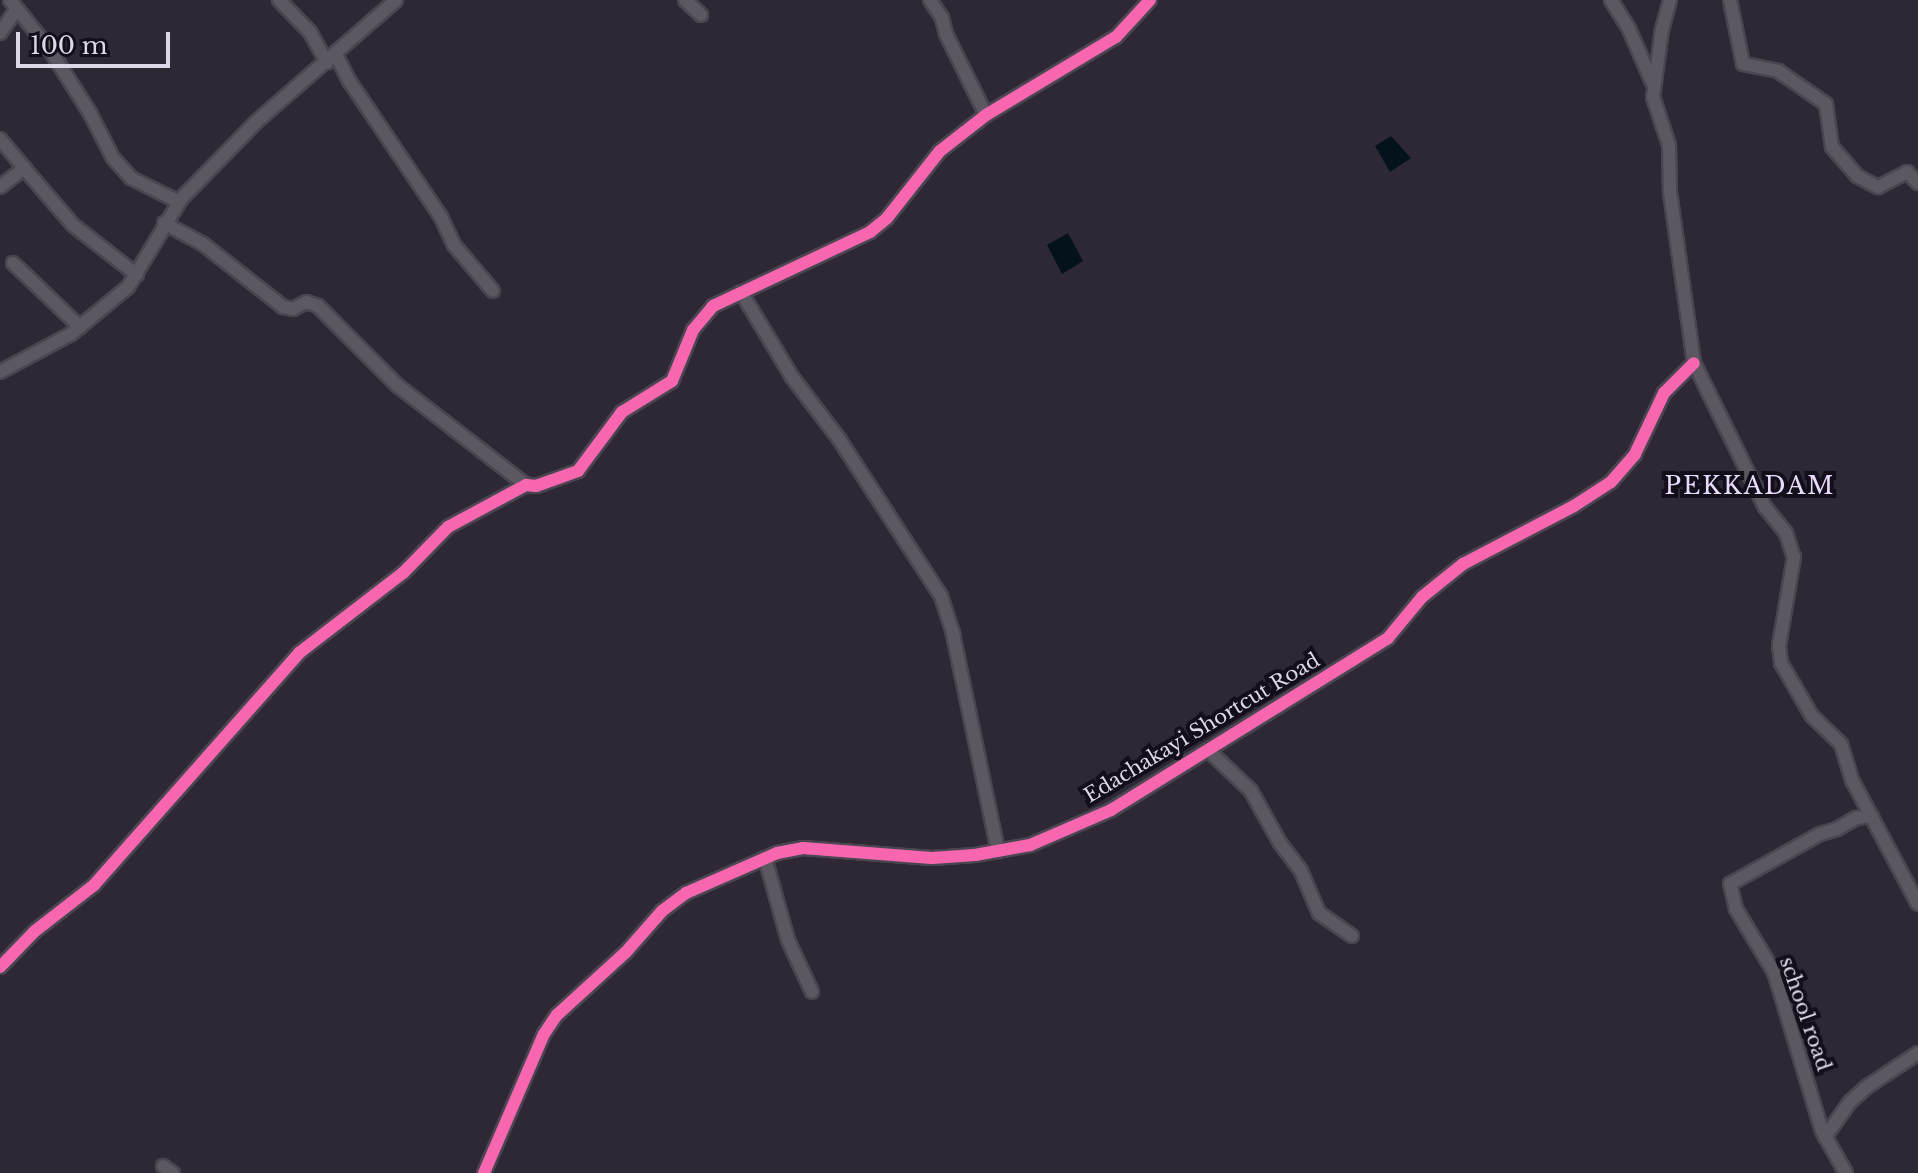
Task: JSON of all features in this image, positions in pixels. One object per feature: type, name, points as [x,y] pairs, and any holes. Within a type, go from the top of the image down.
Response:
[{"type":"street","points":[[279,0],[310,32],[350,82],[441,217],[454,245],[493,291]]},
{"type":"street","points":[[0,372],[80,327],[109,305],[137,275],[164,223],[179,202],[257,121],[332,59],[396,0]]},
{"type":"street","points":[[685,0],[701,15]]},
{"type":"street","points":[[930,0],[942,18],[950,42],[986,115]]},
{"type":"street","points":[[164,223],[203,244],[283,307],[293,309],[306,302],[318,306],[398,386],[526,485],[536,486],[578,471],[622,412],[672,381],[702,315],[741,292],[870,232],[887,218],[940,151],[986,115],[1116,37],[1150,0]]},
{"type":"street","points":[[1611,0],[1637,46],[1653,85]]},
{"type":"street","points":[[1670,0],[1653,85],[1655,111],[1669,145],[1670,192],[1694,363],[1765,507],[1786,533],[1794,557],[1779,646],[1781,663],[1812,716],[1841,744],[1852,780],[1918,904]]},
{"type":"street","points":[[1730,0],[1743,64],[1778,71],[1826,104],[1832,147],[1857,176],[1878,187],[1907,172],[1918,183]]},
{"type":"street","points":[[0,33],[13,5],[50,50],[90,113],[113,158],[131,178],[179,202]]},
{"type":"street","points":[[0,139],[73,225],[137,275]]},
{"type":"street","points":[[0,187],[24,168]]},
{"type":"street","points":[[13,263],[80,327]]},
{"type":"street","points":[[741,292],[792,377],[839,439],[941,596],[953,634],[998,851]]},
{"type":"street","name":"Edachakayi Shortcut Road","points":[[484,1173],[544,1034],[557,1015],[626,952],[662,911],[686,893],[765,858],[803,848],[932,858],[998,851],[1030,845],[1111,810],[1388,638],[1422,597],[1463,564],[1574,506],[1611,482],[1635,454],[1664,393],[1694,363]]},
{"type":"street","points":[[0,967],[35,931],[94,885],[299,653],[403,573],[448,527],[526,485]]},
{"type":"street","points":[[1208,750],[1251,791],[1280,843],[1301,871],[1319,913],[1352,936]]},
{"type":"street","name":"school road","points":[[1846,1173],[1825,1137],[1774,972],[1736,909],[1730,884],[1820,834],[1856,818],[1872,816]]},
{"type":"street","points":[[765,858],[788,940],[812,992]]},
{"type":"street","points":[[1825,1137],[1850,1102],[1868,1086],[1918,1053]]},
{"type":"shaded area","points":[[1391,136],[1411,158],[1390,172],[1375,146]]},
{"type":"shaded area","points":[[1068,233],[1083,261],[1062,274],[1047,245]]},
{"type":"cycle path","points":[[0,967],[35,931],[94,885],[299,653],[403,573],[448,527],[526,485],[536,486],[578,471],[622,412],[672,381],[693,330],[713,306],[870,232],[887,218],[940,151],[986,115],[1116,37],[1150,0]]},
{"type":"cycle path","points":[[484,1173],[544,1034],[557,1015],[626,952],[662,911],[686,893],[777,853],[803,848],[932,858],[975,855],[1030,845],[1111,810],[1388,638],[1422,597],[1463,564],[1574,506],[1611,482],[1635,454],[1664,393],[1694,363]]},
{"type":"district","name":"PEKKADAM","points":[[1750,486]]}]
